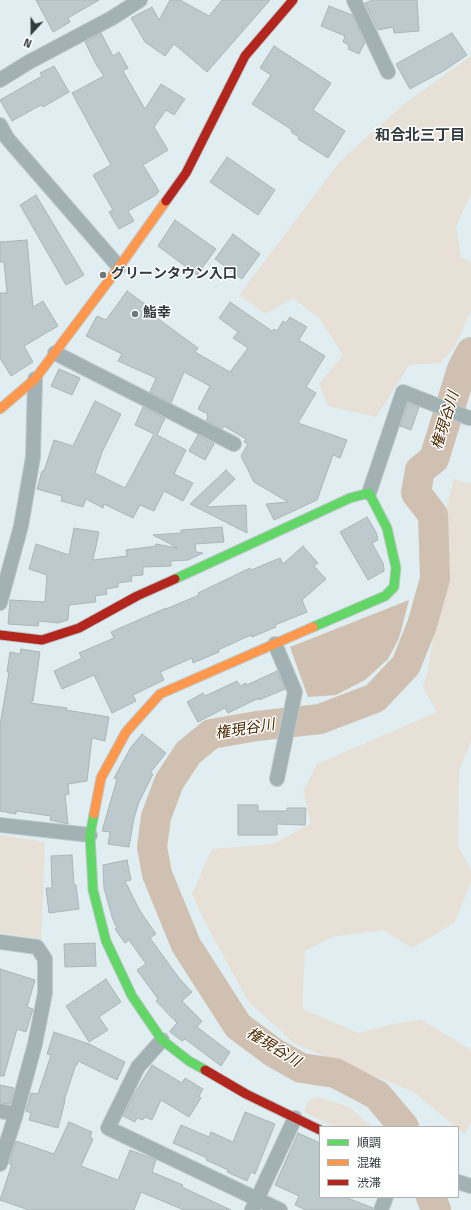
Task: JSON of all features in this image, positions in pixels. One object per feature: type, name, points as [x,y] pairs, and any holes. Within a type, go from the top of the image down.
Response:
[{"type":"street","points":[[0,80],[29,62],[112,18],[140,0]]},
{"type":"street","points":[[0,409],[35,379],[119,267],[186,173],[245,56],[293,0]]},
{"type":"street","points":[[354,0],[388,72]]},
{"type":"street","points":[[0,125],[7,138],[119,267]]},
{"type":"street","points":[[55,353],[234,444]]},
{"type":"street","points":[[0,603],[20,526],[33,457],[35,379]]},
{"type":"street","points":[[319,1130],[246,1094],[189,1061],[162,1040],[132,996],[106,941],[93,890],[90,835],[101,778],[126,732],[160,694],[385,596],[394,587],[396,568],[387,528],[369,493],[403,392],[469,418]]},
{"type":"street","points":[[0,635],[42,640],[79,628],[137,596],[350,498],[369,493]]},
{"type":"street","points":[[275,644],[295,692],[277,779]]},
{"type":"street","points":[[0,825],[90,835]]},
{"type":"street","points":[[0,942],[37,947],[45,959],[44,994],[35,1044],[16,1114],[0,1164]]},
{"type":"street","points":[[162,1040],[138,1067],[108,1128],[255,1204],[280,1210]]},
{"type":"street","points":[[0,1111],[16,1114]]},
{"type":"street","points":[[255,1204],[295,1118]]},
{"type":"street","points":[[459,1182],[471,1186]]},
{"type":"street","points":[[381,1210],[386,1198]]},
{"type":"shaded area","points":[[471,56],[471,193],[456,227],[461,257],[471,263],[471,311],[454,348],[440,363],[409,365],[376,417],[328,406],[319,384],[343,355],[319,318],[293,298],[266,314],[239,295],[341,160],[403,105]]},
{"type":"shaded area","points":[[454,479],[471,484],[471,741],[459,771],[458,846],[471,871],[471,882],[454,923],[412,948],[383,930],[332,937],[305,951],[303,1009],[358,1033],[397,1023],[422,1020],[471,1050],[471,1122],[464,1134],[459,1130],[459,1126],[455,1126],[414,1092],[295,1044],[248,1001],[206,924],[192,894],[212,849],[273,844],[311,823],[303,791],[317,764],[437,712],[423,687],[428,671],[444,565],[444,516]]},
{"type":"shaded area","points":[[409,600],[399,638],[388,659],[365,680],[336,695],[308,697],[290,647]]},
{"type":"shaded area","points":[[0,835],[45,842],[41,939],[0,933]]},
{"type":"shaded area","points":[[317,1097],[349,1107],[371,1126],[333,1126],[304,1112],[308,1101]]},
{"type":"building","points":[[36,0],[99,0],[68,18],[70,22],[53,32]]},
{"type":"building","points":[[170,0],[180,0],[209,16],[222,0],[270,0],[207,72],[174,44],[165,56],[145,42],[131,18],[152,7],[159,20]]},
{"type":"building","points":[[373,0],[417,0],[419,31],[394,33],[393,27],[378,30],[365,3]]},
{"type":"building","points":[[329,6],[352,15],[365,42],[359,54],[348,49],[349,45],[343,42],[345,36],[321,26]]},
{"type":"building","points":[[101,33],[113,56],[119,52],[128,68],[123,71],[145,109],[161,84],[185,99],[174,115],[166,110],[154,127],[168,150],[143,165],[159,191],[156,195],[128,211],[134,221],[119,229],[109,212],[113,210],[93,175],[111,165],[72,93],[104,76],[97,66],[85,42]]},
{"type":"building","points":[[452,33],[467,55],[445,70],[410,89],[396,64]]},
{"type":"building","points":[[274,46],[331,83],[313,110],[345,131],[328,158],[298,139],[299,137],[291,132],[292,130],[252,104],[271,75],[260,68]]},
{"type":"building","points":[[54,66],[69,92],[43,107],[41,105],[12,121],[0,100],[42,76],[40,73]]},
{"type":"building","points":[[227,157],[275,190],[258,215],[210,182]]},
{"type":"building","points":[[36,195],[84,275],[66,285],[20,205]]},
{"type":"building","points":[[175,220],[216,249],[197,275],[158,246]]},
{"type":"building","points":[[233,234],[260,254],[242,279],[215,259]]},
{"type":"building","points":[[27,240],[33,307],[43,301],[58,326],[24,346],[33,362],[11,376],[0,358],[0,293],[7,293],[4,262],[0,262],[0,242]]},
{"type":"building","points":[[127,291],[156,312],[153,315],[198,348],[195,352],[230,372],[248,348],[233,338],[238,332],[219,318],[230,302],[272,331],[274,329],[277,331],[283,321],[286,323],[290,317],[307,327],[299,340],[325,356],[306,387],[316,393],[298,423],[347,440],[340,458],[333,455],[317,500],[274,520],[266,504],[288,502],[254,482],[241,456],[248,444],[244,442],[246,439],[224,426],[222,429],[206,420],[208,414],[198,409],[210,386],[184,372],[171,403],[150,392],[156,378],[118,361],[122,354],[86,336],[97,316],[106,320]]},
{"type":"building","points":[[59,369],[80,378],[72,395],[51,386]]},
{"type":"building","points":[[95,401],[121,414],[102,452],[95,473],[125,488],[154,434],[135,425],[143,407],[165,418],[157,435],[186,450],[174,474],[193,483],[183,501],[164,491],[154,511],[140,505],[133,518],[104,504],[103,508],[86,499],[83,507],[61,501],[62,496],[37,489],[54,440],[73,446]]},
{"type":"building","points":[[408,403],[419,407],[411,430],[400,426]]},
{"type":"building","points":[[198,435],[214,444],[205,460],[189,451]]},
{"type":"building","points":[[226,470],[235,479],[206,507],[246,505],[247,533],[190,504]]},
{"type":"building","points":[[367,517],[376,532],[378,540],[372,543],[383,563],[384,569],[384,571],[368,580],[340,532]]},
{"type":"building","points":[[222,527],[224,542],[195,544],[196,552],[203,553],[188,560],[171,561],[171,566],[143,567],[143,575],[131,576],[132,581],[118,583],[118,587],[106,589],[107,594],[95,596],[96,602],[69,605],[68,620],[58,623],[39,621],[38,626],[8,624],[10,600],[45,602],[47,575],[29,569],[36,544],[69,555],[74,528],[99,532],[93,560],[127,556],[126,550],[156,546],[156,544],[178,548],[153,535],[181,533],[181,530]]},
{"type":"building","points":[[303,546],[318,563],[314,566],[326,579],[302,600],[307,612],[275,625],[276,627],[252,637],[251,635],[218,650],[219,652],[193,663],[192,658],[160,672],[164,680],[133,695],[136,701],[112,713],[94,675],[62,689],[54,671],[82,658],[79,653],[114,638],[111,632],[199,595],[198,593],[250,568],[251,570],[280,558],[283,564]]},
{"type":"building","points":[[21,649],[40,652],[33,701],[30,703],[67,708],[66,710],[109,717],[105,741],[92,738],[87,781],[68,784],[69,794],[65,795],[68,824],[50,820],[51,816],[16,811],[16,814],[0,811],[0,725],[9,672],[7,672],[10,652],[20,654]]},
{"type":"building","points":[[277,671],[285,689],[259,700],[259,698],[228,713],[225,708],[198,722],[187,702],[203,693],[205,696],[237,681],[240,686],[246,683],[247,685]]},
{"type":"building","points":[[142,734],[166,753],[150,773],[153,774],[139,802],[134,818],[129,847],[108,844],[110,832],[102,831],[117,779],[114,778],[131,747]]},
{"type":"building","points":[[238,805],[258,805],[258,811],[287,811],[287,808],[306,808],[305,825],[277,824],[277,835],[238,835]]},
{"type":"building","points":[[72,855],[74,885],[76,885],[79,909],[49,913],[46,888],[52,888],[51,856]]},
{"type":"building","points":[[127,860],[131,880],[125,881],[140,911],[156,934],[150,938],[179,978],[192,992],[182,1001],[202,1021],[197,1027],[230,1052],[221,1066],[185,1039],[182,1041],[170,1032],[177,1023],[156,1001],[158,999],[137,970],[146,964],[129,940],[125,943],[115,929],[117,928],[113,920],[104,888],[103,865]]},
{"type":"building","points":[[95,943],[96,966],[65,967],[64,944]]},
{"type":"building","points":[[0,969],[35,980],[27,1007],[33,1009],[26,1032],[17,1029],[4,1076],[0,1076]]},
{"type":"building","points":[[106,979],[121,1002],[99,1017],[108,1030],[89,1042],[66,1006]]},
{"type":"building","points":[[54,1032],[89,1044],[125,1062],[117,1080],[78,1061],[64,1101],[58,1128],[29,1120],[31,1113],[26,1111],[31,1093],[38,1094],[51,1055],[47,1054]]},
{"type":"building","points":[[152,1065],[182,1083],[185,1078],[203,1089],[199,1096],[201,1098],[189,1117],[161,1100],[152,1120],[145,1117],[143,1120],[137,1118],[135,1122],[123,1116]]},
{"type":"building","points":[[0,1085],[14,1088],[10,1104],[0,1103]]},
{"type":"building","points":[[245,1112],[275,1124],[255,1174],[251,1172],[247,1181],[206,1160],[207,1158],[173,1143],[181,1125],[209,1137],[211,1132],[233,1142]]},
{"type":"building","points":[[69,1122],[92,1132],[90,1137],[93,1139],[81,1166],[118,1180],[130,1150],[156,1160],[152,1172],[183,1185],[182,1187],[231,1210],[184,1210],[141,1192],[134,1210],[29,1210],[0,1200],[12,1164],[9,1164],[16,1141],[54,1154]]},
{"type":"building","points":[[298,1133],[319,1143],[319,1198],[348,1198],[373,1208],[373,1210],[306,1210],[295,1205],[299,1196],[275,1185]]},
{"type":"waterway","name":"権現谷川","points":[[403,1126],[377,1095],[335,1073],[301,1068],[273,1052],[238,1026],[186,945],[157,874],[152,847],[156,817],[169,782],[188,753],[211,734],[257,726],[320,719],[375,698],[406,665],[422,625],[435,579],[433,515],[416,493],[420,470],[434,459],[462,369],[471,352]]},
{"type":"waterway","name":"権現谷川","points":[[431,1198],[436,1210]]},
{"type":"traffic: fast","points":[[175,579],[350,498],[369,493],[387,528],[396,568],[394,587],[385,596],[313,627]]},
{"type":"traffic: fast","points":[[94,814],[90,835],[93,890],[106,941],[132,996],[162,1040],[189,1061],[205,1070]]},
{"type":"traffic: slow","points":[[0,409],[35,379],[119,267],[166,201]]},
{"type":"traffic: slow","points":[[94,814],[101,778],[126,732],[160,694],[313,627]]},
{"type":"traffic: jam","points":[[166,201],[186,173],[245,56],[293,0]]},
{"type":"traffic: jam","points":[[0,635],[42,640],[79,628],[137,596],[175,579]]},
{"type":"traffic: jam","points":[[205,1070],[246,1094],[319,1130]]},
{"type":"place","name":"グリーンタウン入口","points":[[103,275]]},
{"type":"place","name":"鮨幸","points":[[135,314]]},
{"type":"district","name":"和合北三丁目","points":[[420,136]]}]
